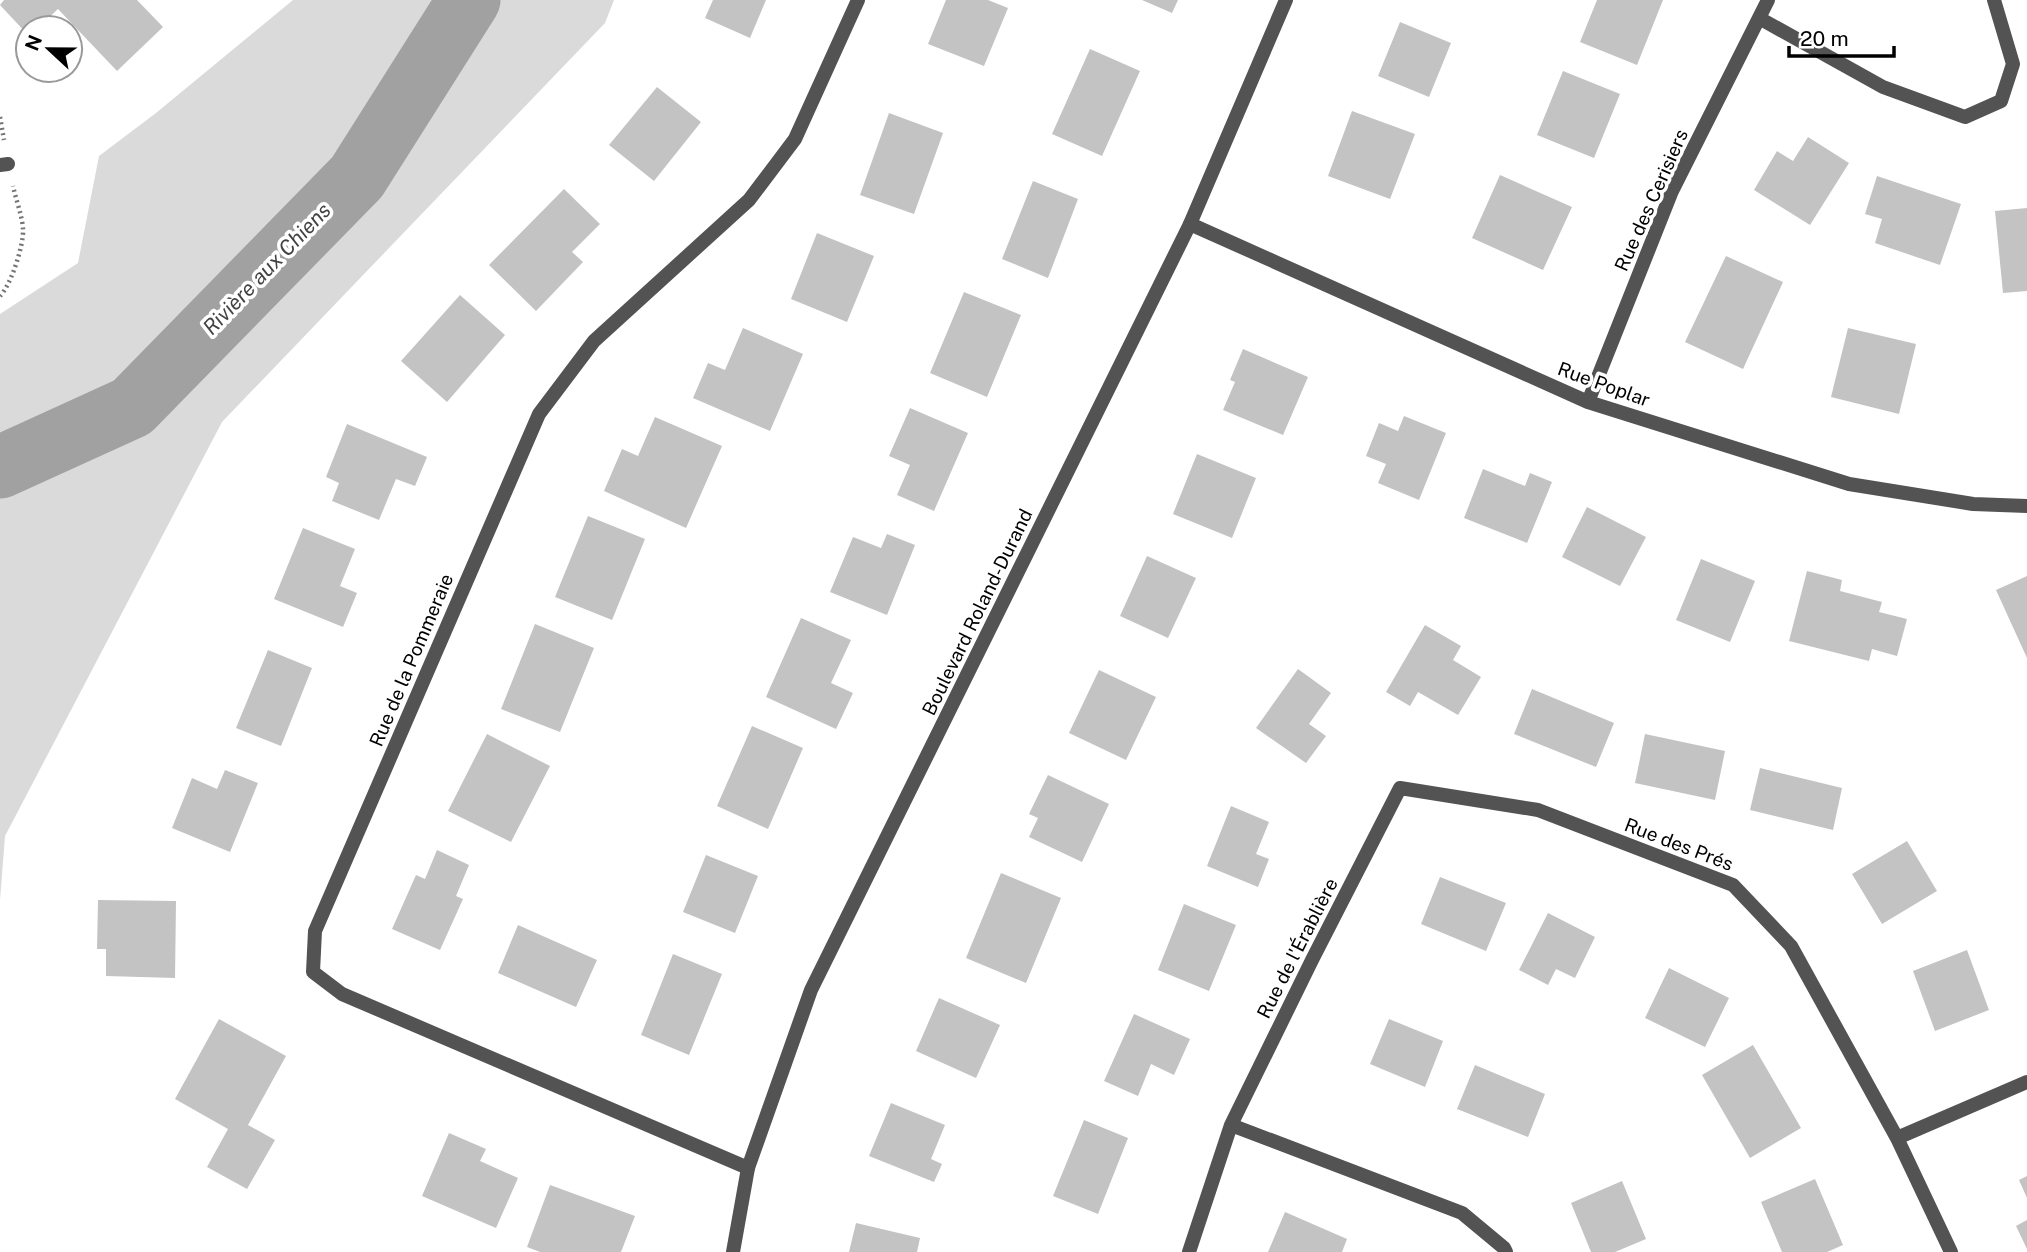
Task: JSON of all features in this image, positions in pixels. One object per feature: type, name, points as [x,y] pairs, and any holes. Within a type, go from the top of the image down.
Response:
[{"type":"street","name":"Rue de la Pommeraie","points":[[748,1168],[342,995],[313,972],[315,931],[539,414],[594,341],[749,200],[795,139],[858,0]]},
{"type":"street","name":"Boulevard Roland-Durand","points":[[733,1252],[748,1168],[811,990],[1190,225],[1286,0]]},
{"type":"street","name":"Rue des Cerisiers","points":[[1588,402],[1672,191],[1768,0]]},
{"type":"street","points":[[1759,18],[1883,87],[1965,117],[2001,101],[2013,64],[1994,0]]},
{"type":"street","name":"Rue Poplar","points":[[1190,225],[1588,402],[1849,484],[1973,504],[2027,506]]},
{"type":"street","name":"Rue de l'Érablière","points":[[1189,1252],[1231,1125],[1400,788]]},
{"type":"street","name":"Rue des Prés","points":[[1400,788],[1538,810],[1733,885],[1791,946],[1897,1138],[1951,1252]]},
{"type":"street","points":[[1897,1138],[2027,1082]]},
{"type":"street","points":[[1231,1125],[1462,1213],[1506,1252]]},
{"type":"path","points":[[0,117],[4,164],[23,230],[18,258],[5,291],[0,296]]},
{"type":"shaded area","points":[[293,0],[614,0],[605,23],[222,422],[5,836],[0,900],[0,314],[78,263],[99,156],[156,113]]},
{"type":"building","points":[[4,0],[137,0],[163,27],[117,71],[84,36],[84,14],[63,14],[58,9],[53,14],[14,14],[14,20],[0,5]]},
{"type":"building","points":[[713,0],[766,0],[750,38],[705,18]]},
{"type":"building","points":[[946,0],[988,0],[1008,8],[984,66],[928,44]]},
{"type":"building","points":[[1142,0],[1178,0],[1172,13]]},
{"type":"building","points":[[1597,0],[1663,0],[1637,65],[1580,42]]},
{"type":"building","points":[[1400,22],[1451,43],[1429,97],[1378,76]]},
{"type":"building","points":[[1090,49],[1140,71],[1102,156],[1052,134]]},
{"type":"building","points":[[1563,71],[1620,94],[1594,158],[1537,135]]},
{"type":"building","points":[[657,87],[701,122],[654,181],[609,145]]},
{"type":"building","points":[[1352,111],[1415,134],[1390,199],[1328,176]]},
{"type":"building","points":[[889,113],[943,133],[914,214],[860,195]]},
{"type":"building","points":[[1808,137],[1849,163],[1810,225],[1754,190],[1777,151],[1793,161]]},
{"type":"building","points":[[1500,175],[1572,207],[1543,270],[1472,238]]},
{"type":"building","points":[[1877,176],[1961,204],[1940,265],[1875,243],[1882,219],[1865,214]]},
{"type":"building","points":[[1033,181],[1078,199],[1048,278],[1002,259]]},
{"type":"building","points":[[564,189],[600,224],[572,252],[583,262],[536,311],[489,265]]},
{"type":"building","points":[[2027,208],[2027,291],[2003,293],[1995,211]]},
{"type":"building","points":[[817,233],[874,256],[847,322],[791,299]]},
{"type":"building","points":[[1726,256],[1783,282],[1743,369],[1685,342]]},
{"type":"building","points":[[964,292],[1021,315],[987,397],[930,373]]},
{"type":"building","points":[[460,295],[505,335],[447,402],[401,361]]},
{"type":"building","points":[[743,328],[803,354],[770,431],[693,398],[708,363],[725,370]]},
{"type":"building","points":[[1848,328],[1916,344],[1899,414],[1831,397]]},
{"type":"building","points":[[1243,349],[1308,377],[1283,435],[1223,410],[1235,382],[1230,380]]},
{"type":"building","points":[[910,408],[968,433],[934,511],[897,495],[910,465],[889,456]]},
{"type":"building","points":[[1404,416],[1446,433],[1419,500],[1378,483],[1386,464],[1366,456],[1379,423],[1398,431]]},
{"type":"building","points":[[655,417],[722,446],[686,528],[604,491],[622,449],[638,456]]},
{"type":"building","points":[[347,424],[427,457],[415,486],[396,479],[379,520],[332,501],[339,483],[326,477]]},
{"type":"building","points":[[1197,454],[1256,478],[1232,538],[1173,514]]},
{"type":"building","points":[[1483,469],[1525,486],[1530,473],[1552,482],[1527,543],[1464,518]]},
{"type":"building","points":[[1587,507],[1646,537],[1620,586],[1562,557]]},
{"type":"building","points":[[588,516],[645,539],[612,620],[555,597]]},
{"type":"building","points":[[303,528],[355,549],[340,586],[357,593],[343,627],[274,599]]},
{"type":"building","points":[[887,534],[915,545],[887,615],[830,592],[853,537],[881,548]]},
{"type":"building","points":[[1147,556],[1196,578],[1168,638],[1120,616]]},
{"type":"building","points":[[1701,559],[1755,581],[1730,642],[1676,620]]},
{"type":"building","points":[[1807,571],[1842,580],[1840,591],[1882,602],[1879,612],[1907,619],[1897,656],[1872,649],[1869,661],[1789,641]]},
{"type":"building","points":[[2027,576],[2027,658],[1996,590]]},
{"type":"building","points":[[801,618],[851,640],[831,683],[853,693],[836,729],[766,697]]},
{"type":"building","points":[[535,624],[594,648],[560,732],[501,709]]},
{"type":"building","points":[[1425,625],[1461,646],[1453,660],[1481,677],[1458,715],[1418,692],[1410,706],[1386,692]]},
{"type":"building","points":[[268,650],[312,668],[281,746],[236,728]]},
{"type":"building","points":[[1298,669],[1331,693],[1309,724],[1326,736],[1306,763],[1256,728]]},
{"type":"building","points":[[1099,670],[1156,697],[1126,760],[1069,733]]},
{"type":"building","points":[[1532,689],[1614,723],[1596,767],[1514,734]]},
{"type":"building","points":[[752,726],[803,748],[768,829],[717,806]]},
{"type":"building","points":[[487,734],[550,766],[511,842],[448,811]]},
{"type":"building","points":[[1645,734],[1725,751],[1715,800],[1635,783]]},
{"type":"building","points":[[1760,768],[1842,788],[1833,830],[1750,810]]},
{"type":"building","points":[[225,770],[258,783],[230,852],[172,828],[192,778],[217,789]]},
{"type":"building","points":[[1048,775],[1109,804],[1082,862],[1029,837],[1038,818],[1029,814]]},
{"type":"building","points":[[1231,806],[1269,822],[1256,854],[1269,859],[1258,887],[1207,866]]},
{"type":"building","points":[[1907,841],[1937,891],[1882,924],[1852,874]]},
{"type":"building","points":[[437,850],[469,865],[456,896],[463,899],[440,950],[392,929],[416,875],[425,879]]},
{"type":"building","points":[[706,855],[758,876],[735,933],[683,912]]},
{"type":"building","points":[[1001,873],[1061,898],[1026,983],[966,958]]},
{"type":"building","points":[[1440,877],[1506,903],[1486,951],[1421,924]]},
{"type":"building","points":[[98,900],[176,901],[175,978],[106,976],[106,949],[97,949]]},
{"type":"building","points":[[1184,904],[1236,925],[1209,991],[1158,970]]},
{"type":"building","points":[[1548,913],[1595,937],[1575,978],[1556,969],[1548,985],[1519,970]]},
{"type":"building","points":[[518,925],[597,960],[576,1007],[498,973]]},
{"type":"building","points":[[1967,950],[1989,1010],[1935,1031],[1913,971]]},
{"type":"building","points":[[673,954],[722,974],[689,1055],[641,1035]]},
{"type":"building","points":[[1669,968],[1729,998],[1705,1047],[1645,1018]]},
{"type":"building","points":[[939,998],[1000,1025],[976,1078],[916,1051]]},
{"type":"building","points":[[1134,1014],[1190,1039],[1174,1075],[1151,1064],[1138,1096],[1104,1081]]},
{"type":"building","points":[[219,1019],[286,1056],[248,1125],[275,1140],[247,1189],[207,1167],[228,1129],[175,1099]]},
{"type":"building","points":[[1389,1019],[1443,1041],[1425,1087],[1370,1064]]},
{"type":"building","points":[[1753,1045],[1801,1128],[1750,1158],[1702,1075]]},
{"type":"building","points":[[1475,1065],[1545,1094],[1528,1137],[1457,1109]]},
{"type":"building","points":[[891,1103],[945,1125],[931,1159],[942,1164],[934,1182],[869,1156]]},
{"type":"building","points":[[1084,1120],[1128,1138],[1098,1214],[1053,1196]]},
{"type":"building","points":[[449,1133],[486,1149],[480,1161],[518,1178],[496,1228],[422,1196]]},
{"type":"building","points":[[2027,1176],[2027,1198],[2019,1180]]},
{"type":"building","points":[[1815,1179],[1843,1245],[1827,1252],[1782,1252],[1761,1202]]},
{"type":"building","points":[[1622,1181],[1646,1239],[1615,1252],[1591,1252],[1571,1203]]},
{"type":"building","points":[[550,1185],[635,1216],[621,1252],[540,1252],[527,1247]]},
{"type":"building","points":[[1285,1212],[1347,1239],[1342,1252],[1268,1252]]},
{"type":"building","points":[[2027,1220],[2027,1249],[2016,1226]]},
{"type":"building","points":[[856,1223],[920,1238],[917,1252],[849,1252]]},
{"type":"waterway","name":"Rivière aux Chiens","points":[[0,467],[132,407],[357,177],[469,0]]}]
